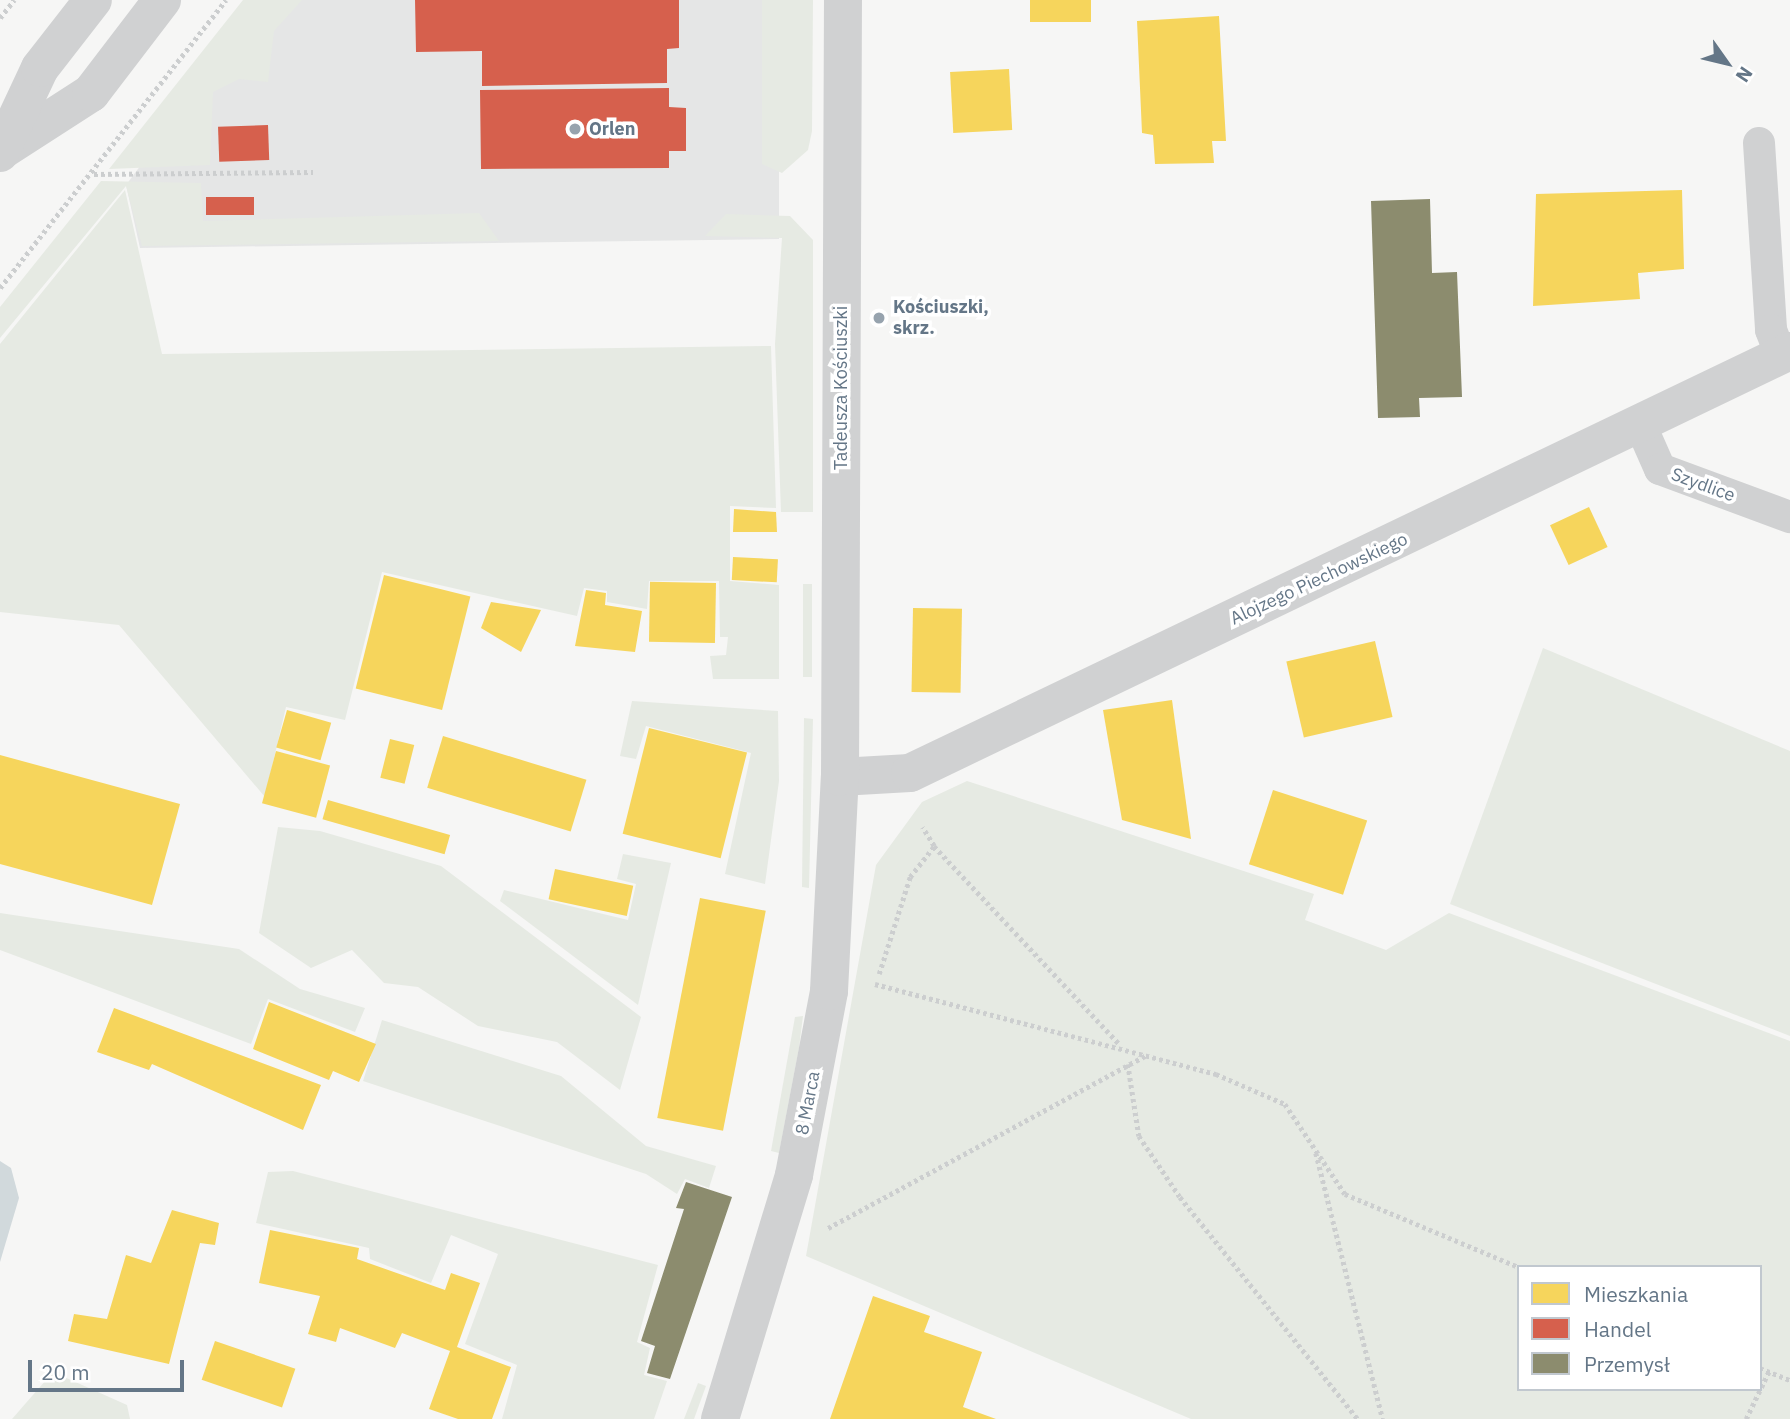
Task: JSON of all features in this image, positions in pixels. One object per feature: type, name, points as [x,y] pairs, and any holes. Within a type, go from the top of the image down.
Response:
[{"type":"street","points":[[1,152],[40,68],[93,0]]},
{"type":"street","points":[[1,152],[91,93],[162,0]]},
{"type":"street","name":"Tadeusza Kościuszki","points":[[840,777],[843,0]]},
{"type":"street","name":"Alojzego Piechowskiego","points":[[840,777],[910,773],[1641,426],[1785,353]]},
{"type":"street","name":"8 Marca","points":[[720,1419],[794,1175],[829,992],[840,777]]},
{"type":"lane","points":[[1759,143],[1771,330],[1785,353]]},
{"type":"lane","name":"Szydlice","points":[[1641,426],[1660,469],[1790,517]]},
{"type":"path","points":[[0,18],[14,0]]},
{"type":"path","points":[[0,288],[93,174],[226,0]]},
{"type":"path","points":[[93,174],[313,172]]},
{"type":"path","points":[[934,846],[1120,1045]]},
{"type":"path","points":[[924,995],[1120,1045],[1216,1074],[1284,1104],[1345,1194],[1517,1266]]},
{"type":"path","points":[[824,1231],[1147,1054]]},
{"type":"path","points":[[1128,1064],[1139,1136],[1180,1197],[1358,1419]]},
{"type":"path","points":[[1315,1149],[1383,1419]]},
{"type":"path","points":[[1762,1368],[1790,1380]]},
{"type":"path","points":[[1762,1386],[1769,1371]]},
{"type":"path","points":[[1746,1419],[1759,1391]]},
{"type":"shaded area","points":[[243,0],[302,0],[274,31],[268,82],[239,79],[213,92],[210,165],[109,169]]},
{"type":"shaded area","points":[[264,0],[779,0],[779,239],[140,248],[126,185]]},
{"type":"shaded area","points":[[762,0],[813,0],[812,131],[808,150],[782,173],[762,164]]},
{"type":"shaded area","points":[[101,181],[201,183],[203,221],[479,213],[499,241],[142,246],[126,186],[0,338],[0,307]]},
{"type":"shaded area","points":[[125,190],[162,354],[771,346],[776,508],[730,506],[730,581],[779,585],[779,679],[713,679],[710,656],[726,655],[728,637],[720,637],[719,581],[649,581],[647,609],[607,602],[607,591],[584,588],[577,616],[382,572],[345,720],[286,707],[265,797],[119,625],[0,612],[0,344]]},
{"type":"shaded area","points":[[726,214],[790,216],[813,240],[813,512],[781,512],[775,344],[782,238],[705,236]]},
{"type":"shaded area","points":[[803,584],[812,584],[812,677],[803,677]]},
{"type":"shaded area","points":[[1543,648],[1790,751],[1790,1036],[1450,904]]},
{"type":"shaded area","points":[[632,701],[778,711],[779,781],[765,884],[725,874],[751,753],[646,726],[636,759],[620,756]]},
{"type":"shaded area","points":[[804,718],[813,719],[809,888],[802,887]]},
{"type":"shaded area","points":[[967,781],[1314,894],[1305,920],[1386,950],[1449,913],[1790,1041],[1790,1419],[1191,1419],[806,1256],[876,865],[922,802]]},
{"type":"shaded area","points":[[278,827],[320,831],[441,866],[641,1017],[620,1090],[557,1042],[478,1026],[418,987],[384,983],[352,950],[311,968],[259,933]]},
{"type":"shaded area","points":[[623,854],[671,863],[638,1005],[500,901],[504,890],[628,920],[636,884],[617,879]]},
{"type":"shaded area","points":[[0,913],[239,949],[300,989],[365,1008],[355,1032],[268,999],[251,1044],[0,950]]},
{"type":"shaded area","points":[[803,1016],[779,1153],[771,1151],[795,1017]]},
{"type":"shaded area","points":[[382,1020],[561,1076],[646,1146],[716,1166],[709,1188],[685,1179],[677,1194],[646,1174],[363,1081]]},
{"type":"shaded area","points":[[0,1161],[11,1168],[19,1198],[0,1262]]},
{"type":"shaded area","points":[[293,1171],[658,1265],[637,1342],[650,1348],[644,1375],[667,1381],[654,1419],[502,1419],[517,1365],[465,1344],[498,1254],[451,1235],[431,1283],[370,1259],[369,1248],[256,1223],[268,1172]]},
{"type":"shaded area","points":[[53,1372],[127,1405],[130,1419],[12,1419]]},
{"type":"shaded area","points":[[698,1383],[706,1386],[694,1419],[684,1419]]},
{"type":"building: Mieszkania","points":[[1030,0],[1091,0],[1091,22],[1030,22]]},
{"type":"building: Mieszkania","points":[[1219,16],[1226,141],[1212,141],[1214,163],[1155,164],[1153,135],[1142,133],[1137,21]]},
{"type":"building: Mieszkania","points":[[1009,69],[1012,130],[953,133],[950,72]]},
{"type":"building: Mieszkania","points":[[1682,190],[1684,269],[1638,273],[1640,299],[1533,306],[1536,194]]},
{"type":"building: Mieszkania","points":[[1589,507],[1608,547],[1569,565],[1550,525]]},
{"type":"building: Mieszkania","points":[[734,509],[776,512],[777,532],[733,532]]},
{"type":"building: Mieszkania","points":[[733,557],[778,559],[777,582],[732,580]]},
{"type":"building: Mieszkania","points":[[384,575],[470,597],[442,710],[356,689]]},
{"type":"building: Mieszkania","points":[[650,582],[716,583],[715,643],[649,642]]},
{"type":"building: Mieszkania","points":[[586,590],[606,593],[605,605],[642,611],[635,652],[575,646]]},
{"type":"building: Mieszkania","points":[[491,602],[541,610],[521,652],[481,628]]},
{"type":"building: Mieszkania","points":[[913,608],[962,609],[961,693],[912,692]]},
{"type":"building: Mieszkania","points":[[1375,641],[1393,717],[1304,737],[1286,661]]},
{"type":"building: Mieszkania","points":[[1172,700],[1191,839],[1122,820],[1103,710]]},
{"type":"building: Mieszkania","points":[[287,710],[331,723],[320,760],[276,747]]},
{"type":"building: Mieszkania","points":[[649,728],[747,752],[721,858],[623,834]]},
{"type":"building: Mieszkania","points":[[443,736],[586,780],[571,831],[427,788]]},
{"type":"building: Mieszkania","points":[[390,739],[414,745],[405,784],[380,778]]},
{"type":"building: Mieszkania","points":[[276,751],[330,765],[316,818],[262,803]]},
{"type":"building: Mieszkania","points":[[0,755],[180,804],[152,905],[0,864]]},
{"type":"building: Mieszkania","points":[[1273,790],[1367,821],[1343,895],[1249,864]]},
{"type":"building: Mieszkania","points":[[328,800],[450,835],[445,854],[322,819]]},
{"type":"building: Mieszkania","points":[[555,869],[633,886],[627,916],[549,899]]},
{"type":"building: Mieszkania","points":[[700,898],[766,911],[723,1131],[657,1118]]},
{"type":"building: Mieszkania","points":[[269,1002],[376,1044],[359,1082],[333,1071],[329,1080],[253,1049]]},
{"type":"building: Mieszkania","points":[[114,1008],[321,1085],[303,1130],[152,1064],[149,1070],[97,1052]]},
{"type":"building: Mieszkania","points":[[172,1210],[219,1223],[215,1245],[200,1243],[169,1364],[68,1341],[74,1314],[107,1319],[126,1255],[151,1263]]},
{"type":"building: Mieszkania","points":[[270,1230],[359,1248],[357,1259],[445,1290],[451,1273],[480,1283],[457,1347],[511,1367],[492,1419],[458,1419],[429,1409],[450,1351],[402,1333],[395,1348],[340,1328],[336,1342],[308,1334],[320,1296],[259,1283]]},
{"type":"building: Mieszkania","points":[[873,1296],[930,1316],[924,1332],[982,1352],[963,1407],[996,1419],[830,1419]]},
{"type":"building: Mieszkania","points":[[215,1341],[295,1369],[282,1407],[202,1380]]},
{"type":"building: Handel","points":[[415,0],[679,0],[679,48],[667,49],[667,83],[482,86],[482,51],[416,52]]},
{"type":"building: Handel","name":"Orlen","points":[[669,88],[669,107],[686,108],[686,151],[669,151],[669,168],[481,169],[480,90]]},
{"type":"building: Handel","points":[[268,125],[269,160],[219,162],[218,127]]},
{"type":"building: Handel","points":[[206,197],[254,197],[254,215],[206,215]]},
{"type":"building: Przemysł","points":[[1430,199],[1432,273],[1457,272],[1462,397],[1419,398],[1420,417],[1378,418],[1371,201]]},
{"type":"building: Przemysł","points":[[686,1182],[732,1197],[670,1379],[647,1373],[655,1346],[641,1341],[684,1209],[676,1208]]},
{"type":"place","name":"Orlen","points":[[575,129]]},
{"type":"place","name":"Kościuszki, skrz.","points":[[879,318]]}]
